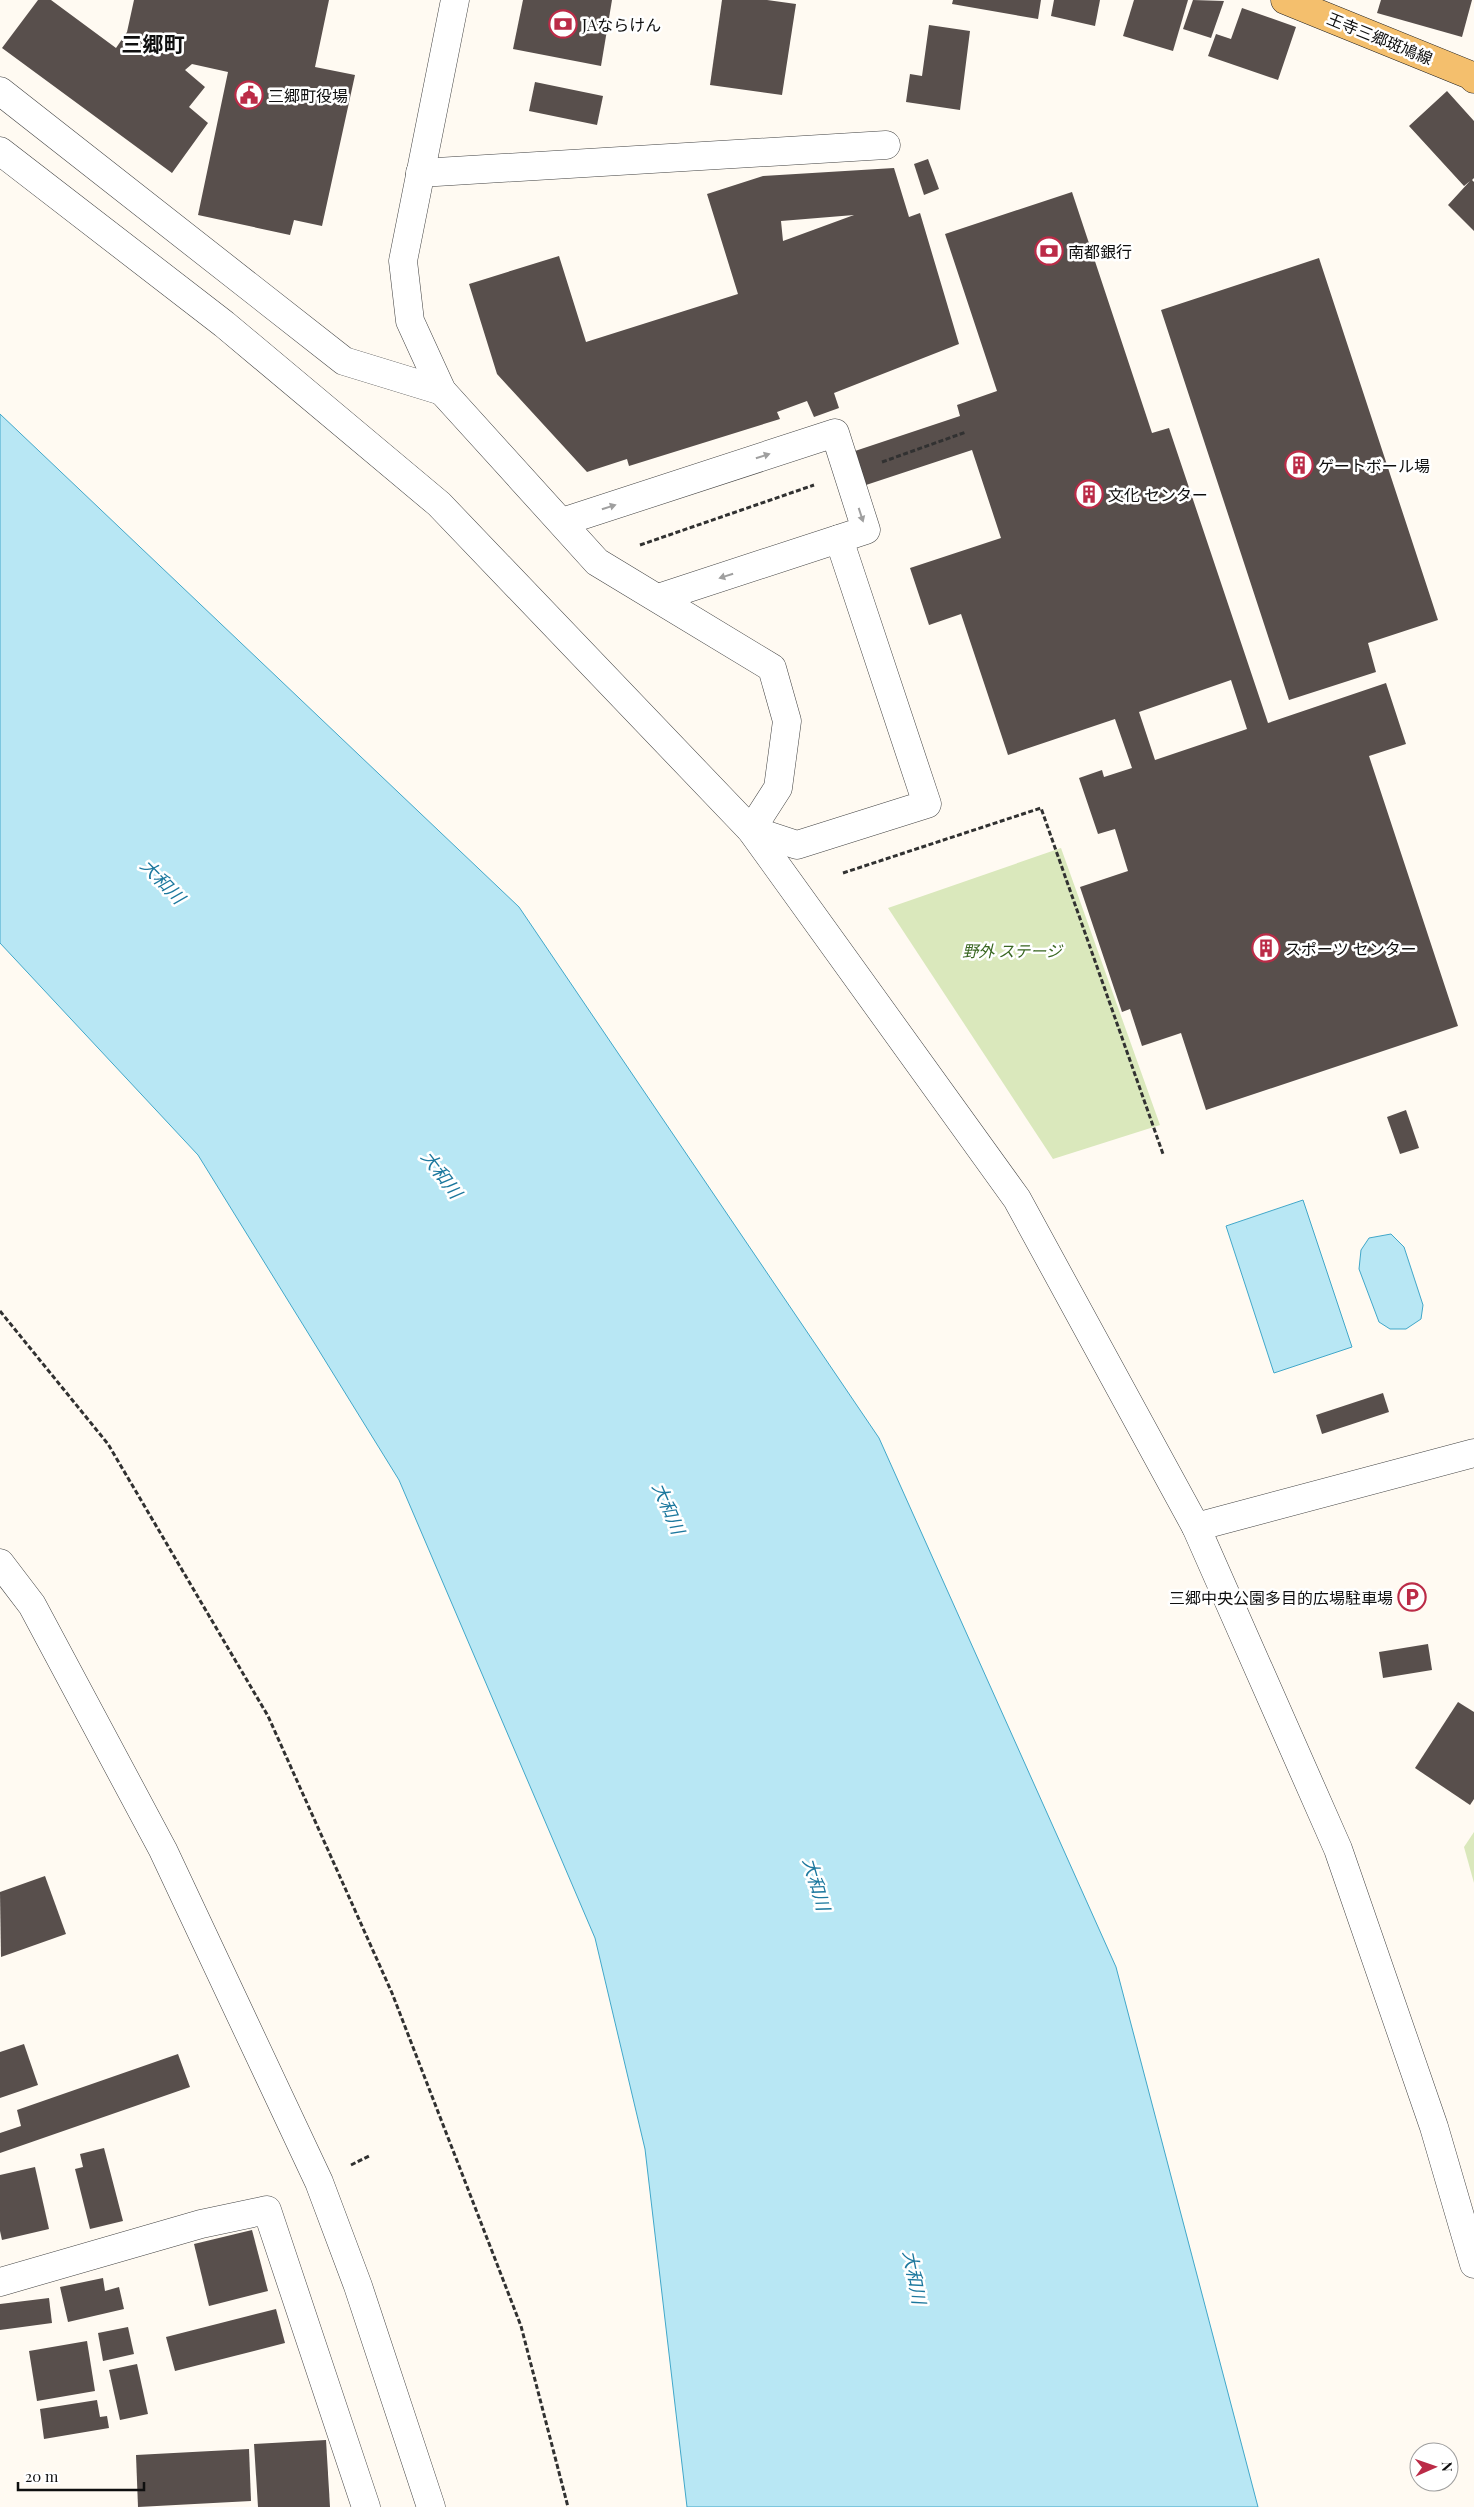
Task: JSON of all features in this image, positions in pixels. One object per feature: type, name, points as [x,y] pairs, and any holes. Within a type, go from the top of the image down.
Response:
[{"type":"main road","name":"王寺三郷斑鳩線","points":[[1285,0],[1470,75],[1474,79]]},
{"type":"street","points":[[455,0],[402,260],[410,321],[442,391],[598,562],[772,668],[787,721],[778,788],[751,830]]},
{"type":"street","points":[[0,90],[344,361],[442,391]]},
{"type":"street","points":[[420,173],[886,145]]},
{"type":"street","points":[[0,151],[224,324],[439,504],[751,830],[1017,1200],[1196,1527],[1338,1849],[1434,2127],[1474,2264]]},
{"type":"street","points":[[562,522],[835,433],[866,530],[658,598]]},
{"type":"street","points":[[751,830],[797,844],[927,804],[839,539]]},
{"type":"street","points":[[1196,1527],[1474,1453]]},
{"type":"street","points":[[0,1563],[32,1605],[163,1850],[319,2182],[358,2286],[431,2507]]},
{"type":"street","points":[[0,2282],[201,2224],[267,2210],[366,2507]]},
{"type":"path","points":[[636,546],[966,432]]},
{"type":"path","points":[[843,873],[1041,808],[1163,1154]]},
{"type":"path","points":[[0,1311],[108,1444],[268,1716],[392,1993],[521,2326],[568,2507]]},
{"type":"green space","name":"野外 ステージ","points":[[1061,848],[1160,1125],[1053,1159],[888,908]]},
{"type":"green space","points":[[1474,1832],[1474,1883],[1464,1847]]},
{"type":"water","name":"大和川","points":[[0,414],[519,907],[879,1438],[1116,1967],[1258,2507],[687,2507],[645,2149],[595,1938],[399,1480],[198,1155],[0,943]]},
{"type":"water","points":[[1303,1200],[1352,1347],[1274,1373],[1226,1226]]},
{"type":"water","points":[[1391,1234],[1404,1247],[1423,1305],[1421,1319],[1406,1329],[1390,1329],[1379,1322],[1359,1269],[1361,1250],[1369,1238]]},
{"type":"building","points":[[38,0],[51,0],[116,48],[127,32],[134,0],[329,0],[315,67],[355,75],[322,226],[294,220],[290,235],[198,215],[228,72],[192,64],[185,70],[205,87],[189,107],[208,123],[172,173],[2,48]]},
{"type":"building","name":"JAならけん","points":[[523,0],[612,0],[601,66],[513,49]]},
{"type":"building","points":[[722,0],[767,0],[796,4],[782,95],[710,85]]},
{"type":"building","points":[[953,0],[1041,0],[1038,19],[952,4]]},
{"type":"building","points":[[1054,0],[1100,0],[1095,26],[1051,16]]},
{"type":"building","points":[[1134,0],[1188,0],[1173,51],[1123,36]]},
{"type":"building","points":[[1193,0],[1224,1],[1211,38],[1183,29]]},
{"type":"building","points":[[1381,0],[1472,0],[1462,37],[1377,13]]},
{"type":"building","points":[[1242,8],[1296,27],[1278,80],[1208,56],[1216,34],[1231,39]]},
{"type":"building","points":[[929,25],[970,31],[960,110],[906,102],[910,74],[922,76]]},
{"type":"building","points":[[535,82],[603,96],[597,125],[529,111]]},
{"type":"building","points":[[1447,91],[1474,121],[1474,178],[1472,180],[1474,182],[1474,231],[1448,205],[1470,181],[1464,186],[1409,126]]},
{"type":"building","points":[[928,159],[939,189],[924,195],[914,164]]},
{"type":"building","points":[[894,168],[909,217],[920,213],[959,344],[834,393],[839,408],[814,417],[807,401],[777,412],[780,419],[629,466],[627,459],[587,472],[497,374],[469,284],[559,256],[586,342],[738,294],[707,194],[763,176]],"holes":[[[854,215],[783,241],[781,221]]]},
{"type":"building","points":[[1072,192],[1152,433],[1169,428],[1268,723],[1386,683],[1406,744],[1369,756],[1458,1026],[1206,1110],[1181,1033],[1142,1046],[1130,1009],[1122,1012],[1080,887],[1128,871],[1115,829],[1098,834],[1079,778],[1102,770],[1104,777],[1132,768],[1115,719],[1008,755],[961,614],[929,625],[910,568],[1001,538],[972,450],[866,485],[855,451],[960,416],[957,405],[997,391],[945,234]],"holes":[[[1231,680],[1247,729],[1155,760],[1139,712]]]},
{"type":"building","name":"ゲートボール場","points":[[1319,258],[1438,620],[1368,643],[1376,672],[1289,700],[1161,310]]},
{"type":"building","points":[[1406,1110],[1419,1148],[1400,1154],[1387,1117]]},
{"type":"building","points":[[1383,1393],[1389,1412],[1322,1434],[1316,1415]]},
{"type":"building","points":[[1428,1644],[1432,1670],[1383,1678],[1379,1652]]},
{"type":"building","points":[[1458,1702],[1474,1712],[1474,1799],[1470,1805],[1415,1768]]},
{"type":"building","points":[[45,1876],[66,1934],[1,1957],[0,1892]]},
{"type":"building","points":[[24,2044],[38,2085],[0,2098],[0,2052]]},
{"type":"building","points":[[178,2054],[190,2087],[0,2153],[0,2133],[21,2126],[17,2110]]},
{"type":"building","points":[[104,2148],[123,2221],[90,2229],[75,2169],[83,2167],[80,2154]]},
{"type":"building","points":[[35,2167],[49,2229],[2,2240],[0,2231],[0,2175]]},
{"type":"building","points":[[252,2230],[268,2291],[209,2306],[194,2244]]},
{"type":"building","points":[[103,2278],[105,2291],[119,2287],[124,2309],[68,2322],[60,2287]]},
{"type":"building","points":[[49,2298],[52,2323],[0,2330],[0,2304]]},
{"type":"building","points":[[276,2309],[285,2343],[175,2371],[166,2337]]},
{"type":"building","points":[[128,2327],[134,2354],[103,2361],[98,2333]]},
{"type":"building","points":[[87,2341],[95,2391],[37,2401],[29,2351]]},
{"type":"building","points":[[137,2364],[148,2414],[120,2420],[109,2370]]},
{"type":"building","points":[[97,2400],[100,2417],[107,2416],[109,2428],[44,2439],[40,2409]]},
{"type":"building","points":[[326,2440],[330,2507],[258,2507],[254,2444]]},
{"type":"building","points":[[249,2449],[251,2501],[138,2507],[136,2455]]},
{"type":"place","name":"JAならけん","points":[[563,24]]},
{"type":"place","name":"三郷町役場","points":[[249,95]]},
{"type":"place","name":"南都銀行","points":[[1049,251]]},
{"type":"place","name":"ゲートボール場","points":[[1299,465]]},
{"type":"place","name":"文化 センター","points":[[1089,494]]},
{"type":"place","name":"スポーツ センター","points":[[1266,948]]},
{"type":"place","name":"三郷中央公園多目的広場駐車場","points":[[1412,1597]]},
{"type":"district","name":"三郷町","points":[[153,43]]}]
